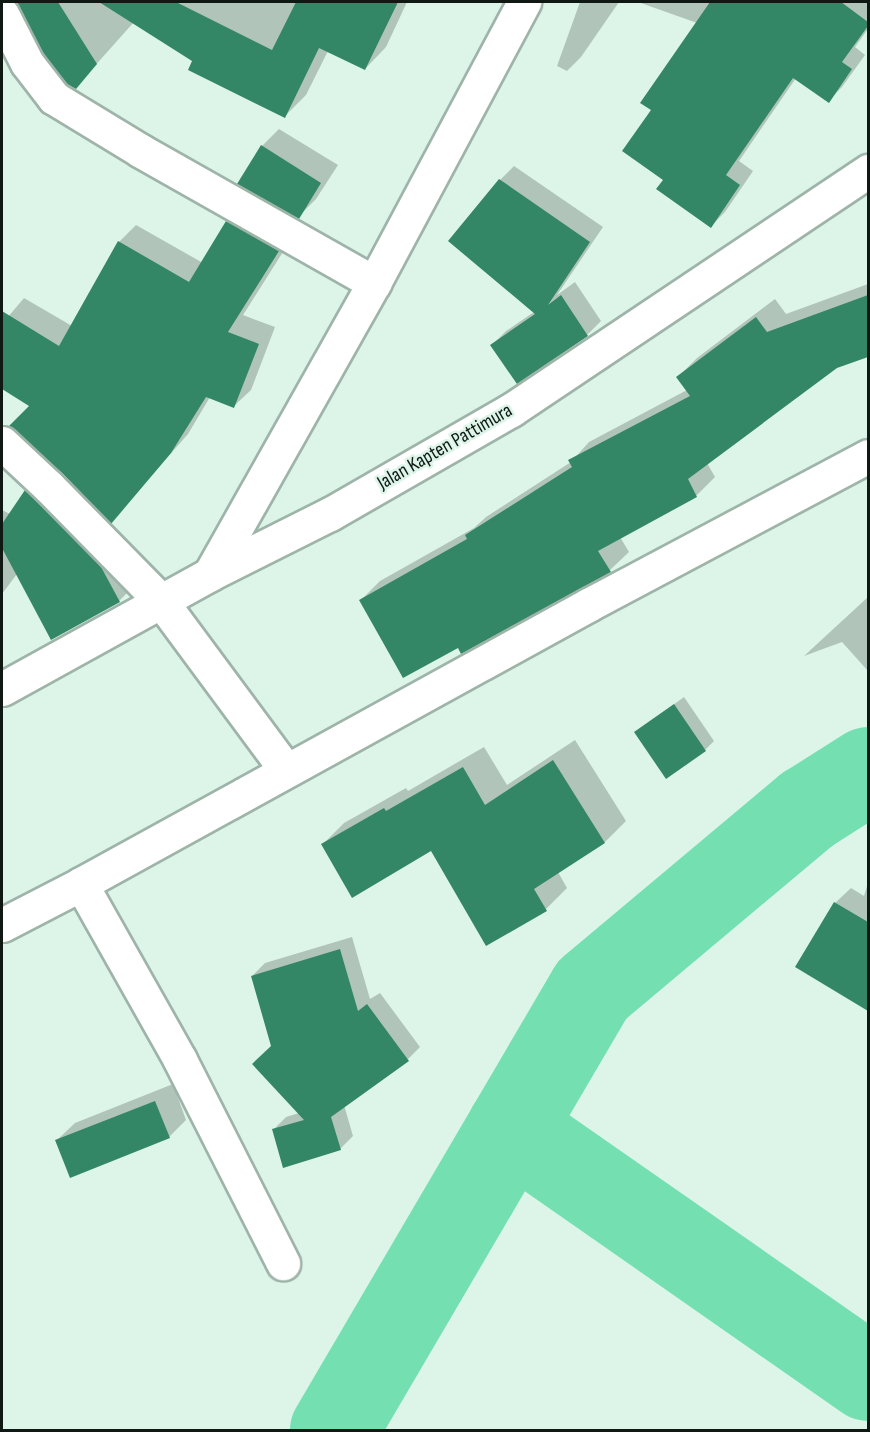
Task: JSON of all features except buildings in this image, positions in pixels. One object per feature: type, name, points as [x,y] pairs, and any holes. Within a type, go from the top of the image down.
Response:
[{"type":"street","points":[[210,574],[374,284],[524,2]]},
{"type":"street","points":[[2,14],[27,63],[54,98],[141,152],[374,284]]},
{"type":"street","name":"Jalan Kapten Pattimura","points":[[2,689],[210,574],[330,514],[511,410],[736,262],[868,171]]},
{"type":"street","points":[[2,443],[49,487],[161,601],[286,770]]},
{"type":"street","points":[[2,925],[868,456]]},
{"type":"street","points":[[81,884],[180,1060],[283,1263]]},
{"type":"waterway","points":[[334,1430],[592,990],[808,809],[868,771]]},
{"type":"waterway","points":[[511,1128],[868,1377]]}]
